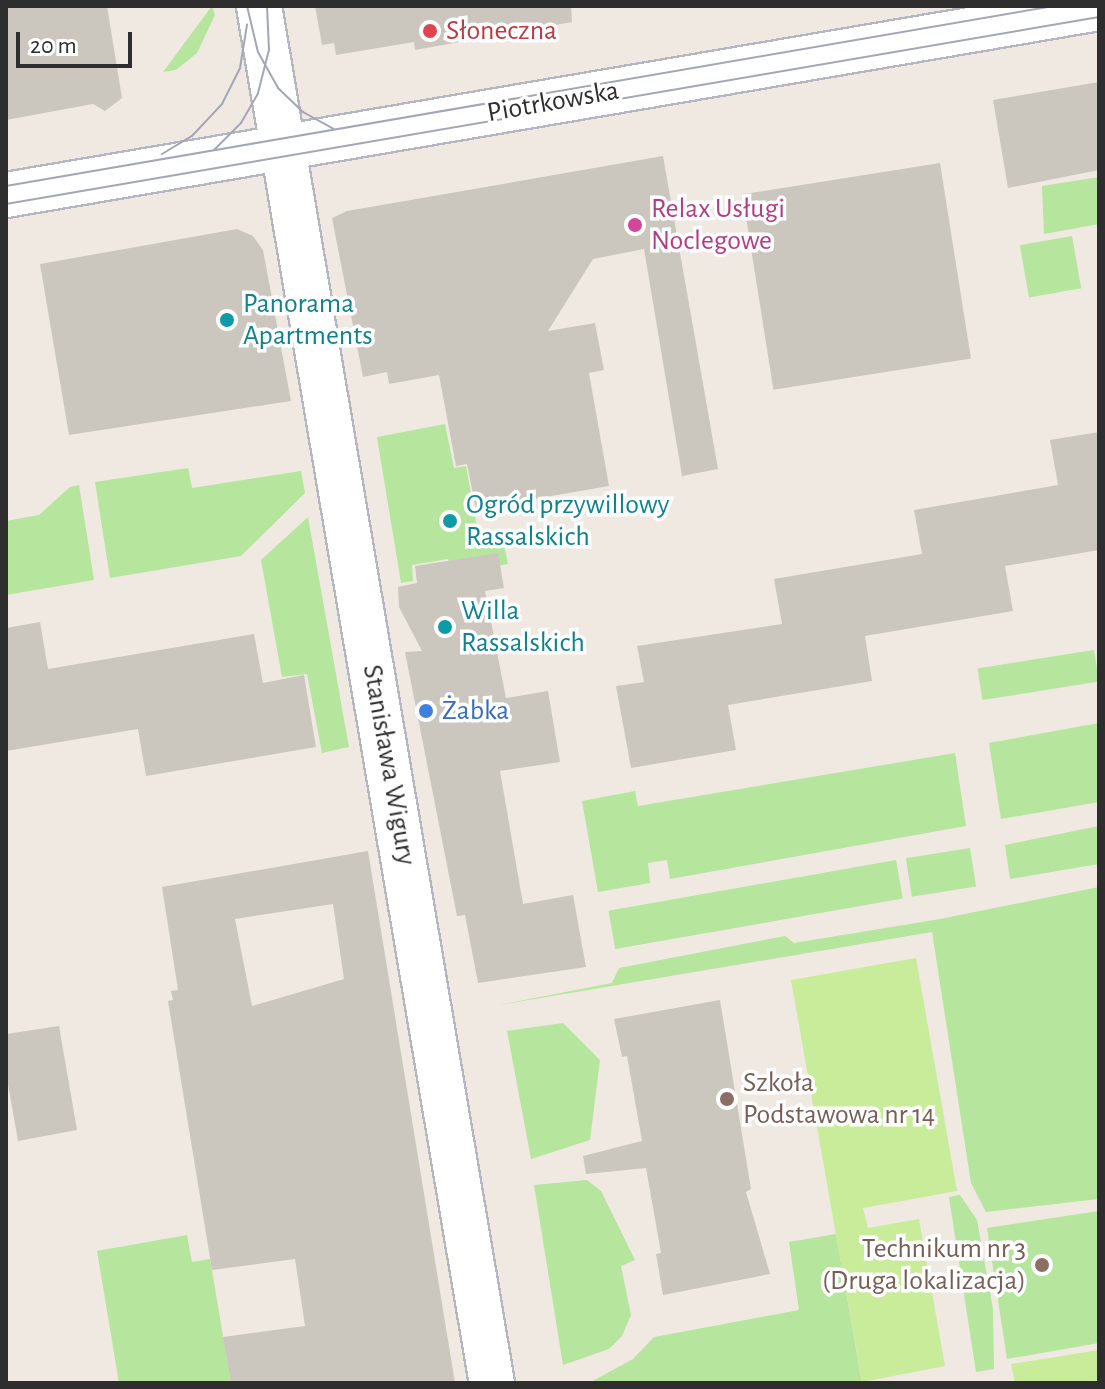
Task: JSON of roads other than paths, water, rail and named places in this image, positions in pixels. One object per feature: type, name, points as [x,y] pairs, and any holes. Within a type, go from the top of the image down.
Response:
[{"type":"street","name":"Stanisława Wigury","points":[[259,6],[492,1383]]},
{"type":"street","name":"Piotrkowska","points":[[6,195],[1099,8]]},
{"type":"tram line","points":[[247,6],[258,52],[278,88],[303,112],[334,129]]},
{"type":"tram line","points":[[214,150],[241,123],[258,93],[269,50],[267,6]]},
{"type":"tram line","points":[[6,186],[1053,6]]},
{"type":"tram line","points":[[6,204],[1099,17]]},
{"type":"tram line","points":[[162,154],[192,136],[222,104],[240,68],[247,25]]},
{"type":"place","name":"Słoneczna","points":[[430,31]]},
{"type":"place","name":"Relax Usługi Noclegowe","points":[[635,225]]},
{"type":"place","name":"Panorama Apartments","points":[[227,320]]},
{"type":"place","name":"Ogród przywillowy Rassalskich","points":[[450,521]]},
{"type":"place","name":"Willa Rassalskich","points":[[445,627]]},
{"type":"place","name":"Żabka","points":[[426,711]]},
{"type":"place","name":"Szkoła Podstawowa nr 14","points":[[727,1099]]},
{"type":"place","name":"Technikum nr 3 (Druga lokalizacja)","points":[[1042,1265]]}]
